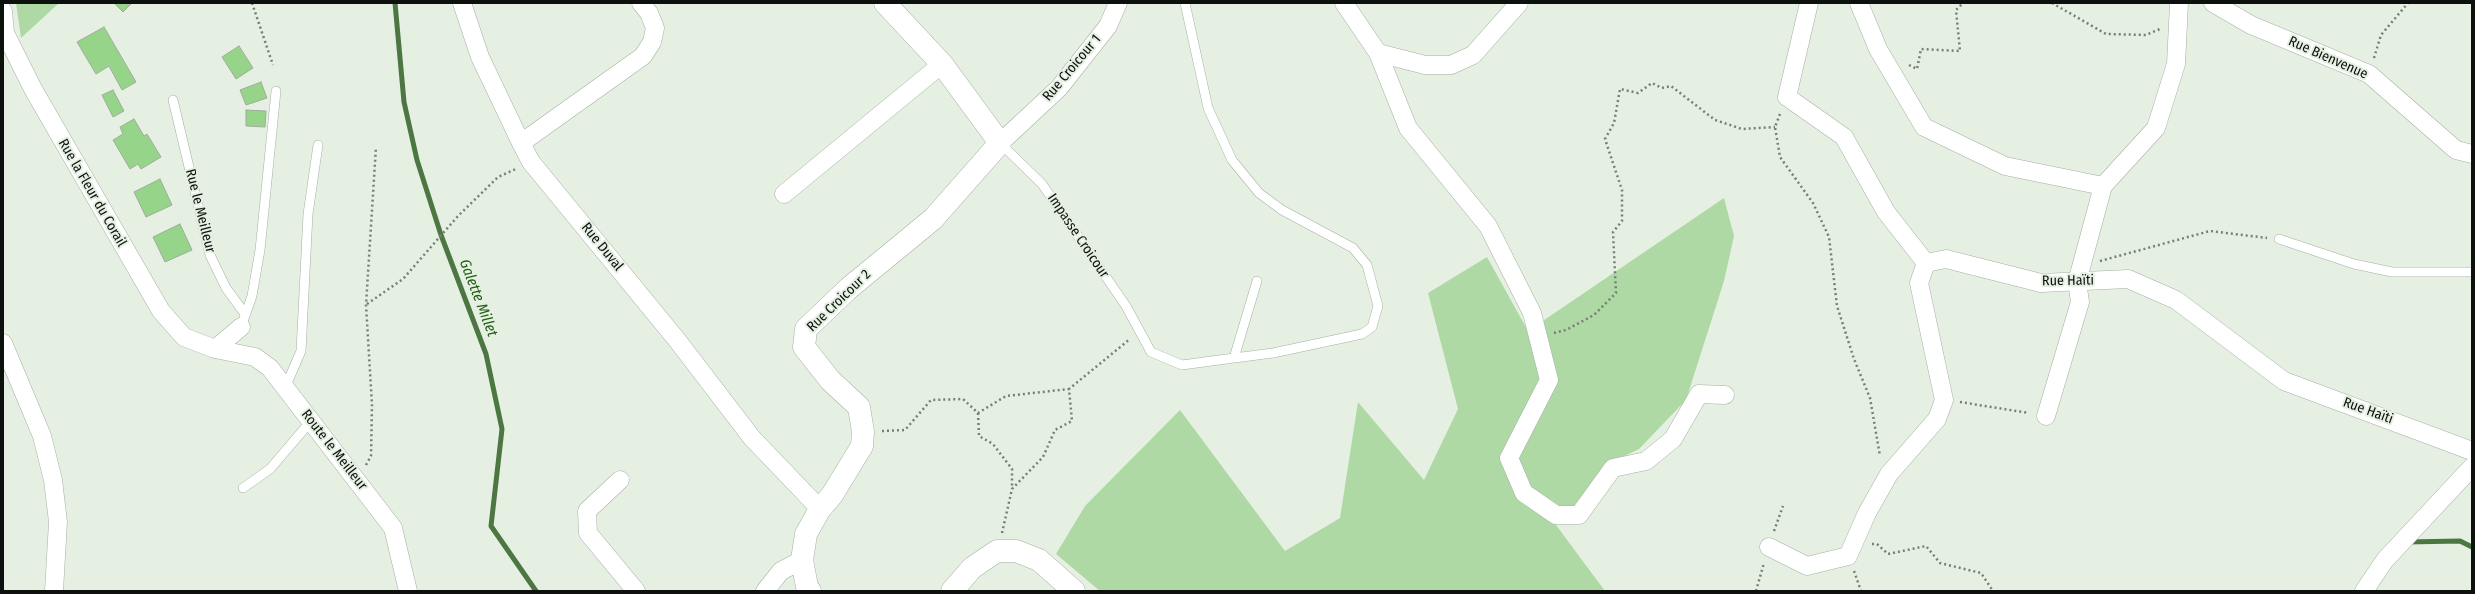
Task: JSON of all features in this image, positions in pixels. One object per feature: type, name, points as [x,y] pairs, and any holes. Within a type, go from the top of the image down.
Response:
[{"type":"street","name":"Rue Duval","points":[[462,3],[480,57],[531,162],[677,340],[752,438],[820,509]]},
{"type":"street","points":[[521,143],[643,56],[652,42],[655,28],[649,13],[641,3]]},
{"type":"street","name":"Impasse Croicour","points":[[885,3],[942,64],[1000,143]]},
{"type":"street","name":"Rue Croicour 1","points":[[1000,143],[1059,88],[1108,26],[1118,3]]},
{"type":"street","points":[[1344,3],[1378,53],[1408,128],[1488,226],[1532,313],[1549,380],[1509,458],[1524,493],[1556,514],[1579,514],[1614,468],[1646,461],[1674,438],[1699,394],[1725,395]]},
{"type":"street","points":[[1378,53],[1425,65],[1451,66],[1473,55],[1519,3]]},
{"type":"street","points":[[1769,547],[1807,566],[1851,550],[1866,513],[1889,474],[1937,419],[1944,400],[1919,283],[1926,264],[1886,212],[1844,137],[1787,97],[1809,3]]},
{"type":"street","points":[[1859,3],[1878,49],[1924,127],[2005,166],[2103,186]]},
{"type":"street","name":"Rue Bienvenue","points":[[2213,3],[2251,25],[2368,74],[2456,150],[2472,154]]},
{"type":"street","name":"Rue la Fleur du Corail","points":[[3,11],[5,33],[33,89],[161,311],[184,337],[215,349]]},
{"type":"street","points":[[2046,416],[2080,302],[2079,274],[2103,186],[2156,128],[2176,64],[2179,11]]},
{"type":"street","points":[[784,194],[942,64]]},
{"type":"street","name":"Rue Croicour 2","points":[[810,591],[807,587],[802,560],[806,534],[820,509],[832,495],[862,446],[863,432],[859,407],[830,380],[804,347],[806,329],[849,288],[933,219],[1000,143]]},
{"type":"street","name":"Rue Haïti","points":[[1926,264],[1946,259],[2041,283],[2079,274],[2128,279],[2176,300],[2284,380],[2472,451]]},
{"type":"street","points":[[215,349],[243,321]]},
{"type":"street","points":[[3,343],[42,436],[53,480],[58,522],[54,591]]},
{"type":"street","name":"Route le Meilleur","points":[[215,349],[255,357],[270,368],[393,528],[408,591]]},
{"type":"street","points":[[2364,591],[2385,560],[2472,467]]},
{"type":"street","points":[[620,480],[587,511],[588,533],[636,591]]},
{"type":"street","points":[[952,591],[972,568],[997,551],[1016,551],[1039,560],[1074,591]]},
{"type":"street","points":[[765,591],[782,571],[802,560]]},
{"type":"lane","name":"Impasse Croicour","points":[[1000,143],[1042,184],[1126,306],[1151,352],[1182,365],[1274,353],[1362,334],[1372,327],[1378,306],[1367,265],[1353,248],[1282,210],[1259,193],[1232,160],[1208,108],[1185,3]]},
{"type":"lane","points":[[243,321],[252,296],[260,250],[276,91]]},
{"type":"lane","name":"Rue le Meilleur","points":[[172,100],[210,255],[243,321]]},
{"type":"lane","points":[[285,388],[301,351],[308,214],[318,145]]},
{"type":"lane","points":[[2279,239],[2354,264],[2392,272],[2472,272]]},
{"type":"lane","points":[[1234,358],[1257,281]]},
{"type":"lane","points":[[243,488],[270,468],[311,421]]},
{"type":"path","points":[[252,3],[273,65]]},
{"type":"path","points":[[1904,62],[1917,69],[1921,49],[1960,51],[1956,10],[1962,3]]},
{"type":"path","points":[[2052,3],[2106,34],[2146,35],[2179,11]]},
{"type":"path","points":[[2368,74],[2381,35],[2408,3]]},
{"type":"path","points":[[1538,336],[1566,330],[1594,315],[1616,293],[1613,232],[1622,221],[1622,190],[1605,140],[1614,123],[1620,89],[1638,93],[1652,83],[1662,88],[1671,86],[1715,120],[1742,129],[1775,127]]},
{"type":"path","points":[[1787,97],[1775,127],[1780,157],[1813,203],[1829,237],[1837,306],[1870,398],[1879,454],[1889,474]]},
{"type":"path","points":[[358,482],[371,456],[372,405],[366,304],[376,147]]},
{"type":"path","points":[[366,304],[403,279],[458,216],[498,177],[531,162]]},
{"type":"path","points":[[2079,274],[2210,231],[2279,239]]},
{"type":"path","points":[[978,413],[1006,396],[1069,389],[1140,332]]},
{"type":"path","points":[[1012,489],[1043,457],[1055,430],[1072,420],[1069,389]]},
{"type":"path","points":[[863,432],[905,430],[931,400],[963,399],[978,413],[979,436],[993,444],[1012,469],[1012,489],[997,551]]},
{"type":"path","points":[[1944,400],[2046,416]]},
{"type":"path","points":[[1756,591],[1783,506]]},
{"type":"path","points":[[1851,550],[1877,544],[1888,554],[1926,546],[1940,562],[1982,573],[1992,591]]},
{"type":"green space","points":[[16,3],[59,3],[21,38]]},
{"type":"green space","points":[[1724,198],[1734,236],[1724,281],[1686,400],[1639,449],[1604,466],[1574,506],[1556,525],[1605,591],[1100,591],[1056,554],[1085,506],[1180,410],[1285,551],[1340,518],[1358,402],[1424,480],[1458,409],[1428,293],[1487,257],[1528,331]]},
{"type":"building","points":[[114,3],[132,3],[123,12]]},
{"type":"building","points":[[104,27],[136,82],[122,90],[109,66],[96,74],[77,42]]},
{"type":"building","points":[[239,46],[253,68],[236,79],[222,57]]},
{"type":"building","points":[[261,82],[267,98],[246,105],[240,90]]},
{"type":"building","points":[[113,90],[124,111],[113,117],[102,95]]},
{"type":"building","points":[[246,110],[266,111],[265,127],[246,126]]},
{"type":"building","points":[[134,119],[144,136],[147,134],[161,157],[141,169],[138,164],[130,169],[113,140],[123,134],[120,127]]},
{"type":"building","points":[[160,179],[172,205],[146,217],[134,192]]},
{"type":"building","points":[[180,224],[192,250],[165,262],[153,237]]},
{"type":"waterway","name":"Galette Millet","points":[[395,3],[404,102],[417,160],[441,235],[486,354],[502,429],[491,526],[536,591]]},
{"type":"waterway","points":[[2406,542],[2460,541],[2472,547]]}]
